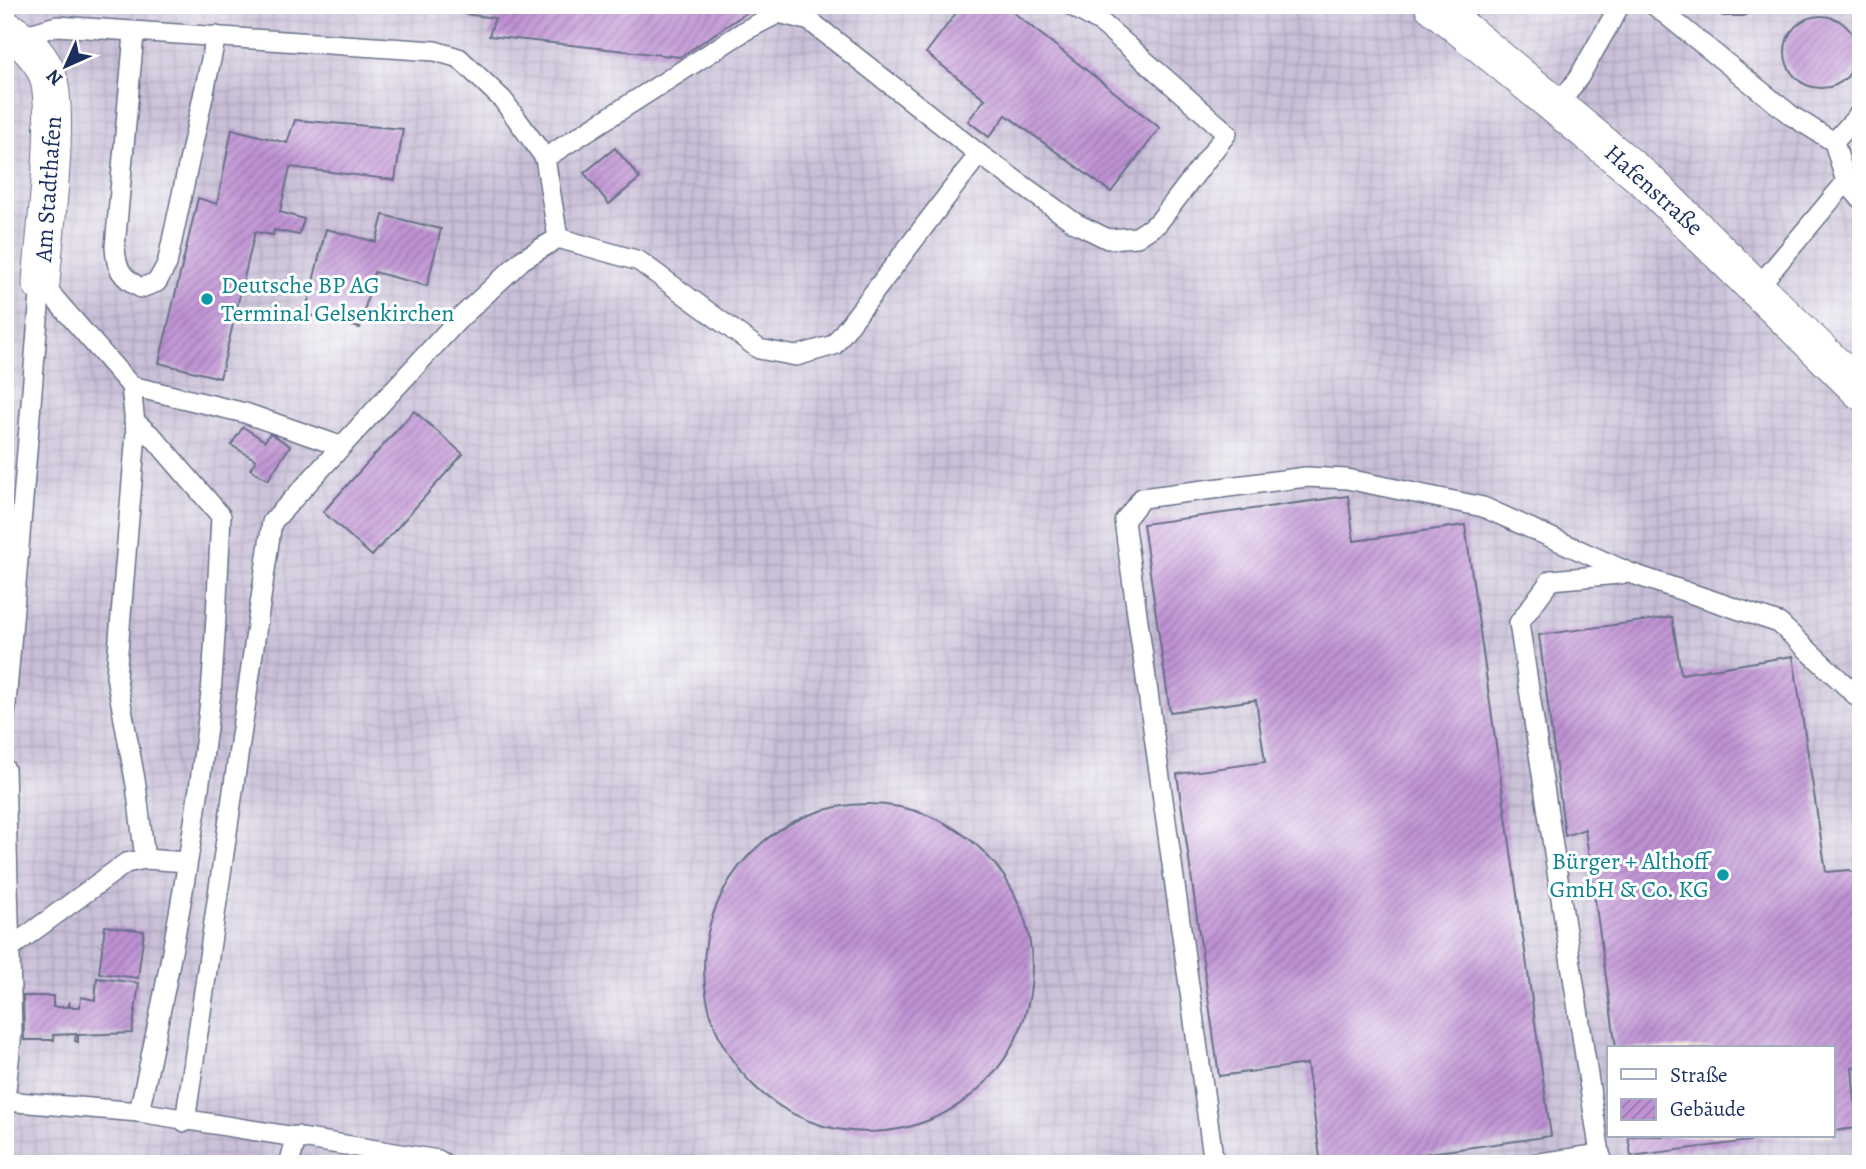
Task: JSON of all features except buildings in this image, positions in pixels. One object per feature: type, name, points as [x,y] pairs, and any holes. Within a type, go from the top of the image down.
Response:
[{"type":"street","name":"Hafenstraße","points":[[1450,10],[1647,181],[1861,391]]},
{"type":"street","name":"Am Stadthafen","points":[[12,33],[46,72],[54,105],[41,283]]},
{"type":"lane","points":[[545,158],[746,30],[779,13],[810,21],[979,154],[1075,223],[1108,239],[1137,237],[1158,223],[1227,133],[1103,24],[1070,5]]},
{"type":"lane","points":[[1558,106],[1579,77],[1620,5]]},
{"type":"lane","points":[[1654,5],[1792,116],[1835,142],[1846,182],[1861,199]]},
{"type":"lane","points":[[12,33],[57,26],[134,34],[216,36],[435,51],[459,58],[503,100],[545,158],[558,238]]},
{"type":"lane","points":[[134,34],[115,247],[116,264],[124,279],[141,288],[157,282],[167,264],[216,36]]},
{"type":"lane","points":[[1835,142],[1861,112]]},
{"type":"lane","points":[[185,1122],[272,522],[457,321],[513,268],[558,238],[639,261],[759,349],[796,356],[834,345],[979,154]]},
{"type":"lane","points":[[1758,288],[1846,182]]},
{"type":"lane","points":[[41,283],[131,386],[245,413],[340,446]]},
{"type":"lane","points":[[5,716],[41,283]]},
{"type":"lane","points":[[131,386],[134,421],[116,676],[136,785],[145,859]]},
{"type":"lane","points":[[134,421],[154,438],[221,516],[211,691],[167,985],[139,1112]]},
{"type":"lane","points":[[1214,1164],[1124,521],[1142,498],[1307,477],[1347,479],[1483,507],[1630,573],[1779,623],[1861,700]]},
{"type":"lane","points":[[1534,1164],[1602,1159],[1520,623],[1551,580],[1630,573]]},
{"type":"lane","points":[[5,768],[12,1032],[5,1100],[139,1112],[185,1122],[296,1136],[438,1160],[445,1164]]},
{"type":"lane","points":[[10,948],[126,863],[145,859],[187,862]]},
{"type":"lane","points":[[289,1164],[296,1136]]},
{"type":"shaded area","points":[[5,5],[1861,5],[1861,1164],[5,1164]]},
{"type":"place","name":"Deutsche BP AG Terminal Gelsenkirchen","points":[[207,299]]},
{"type":"place","name":"Bürger + Althoff GmbH & Co. KG","points":[[1723,875]]}]
